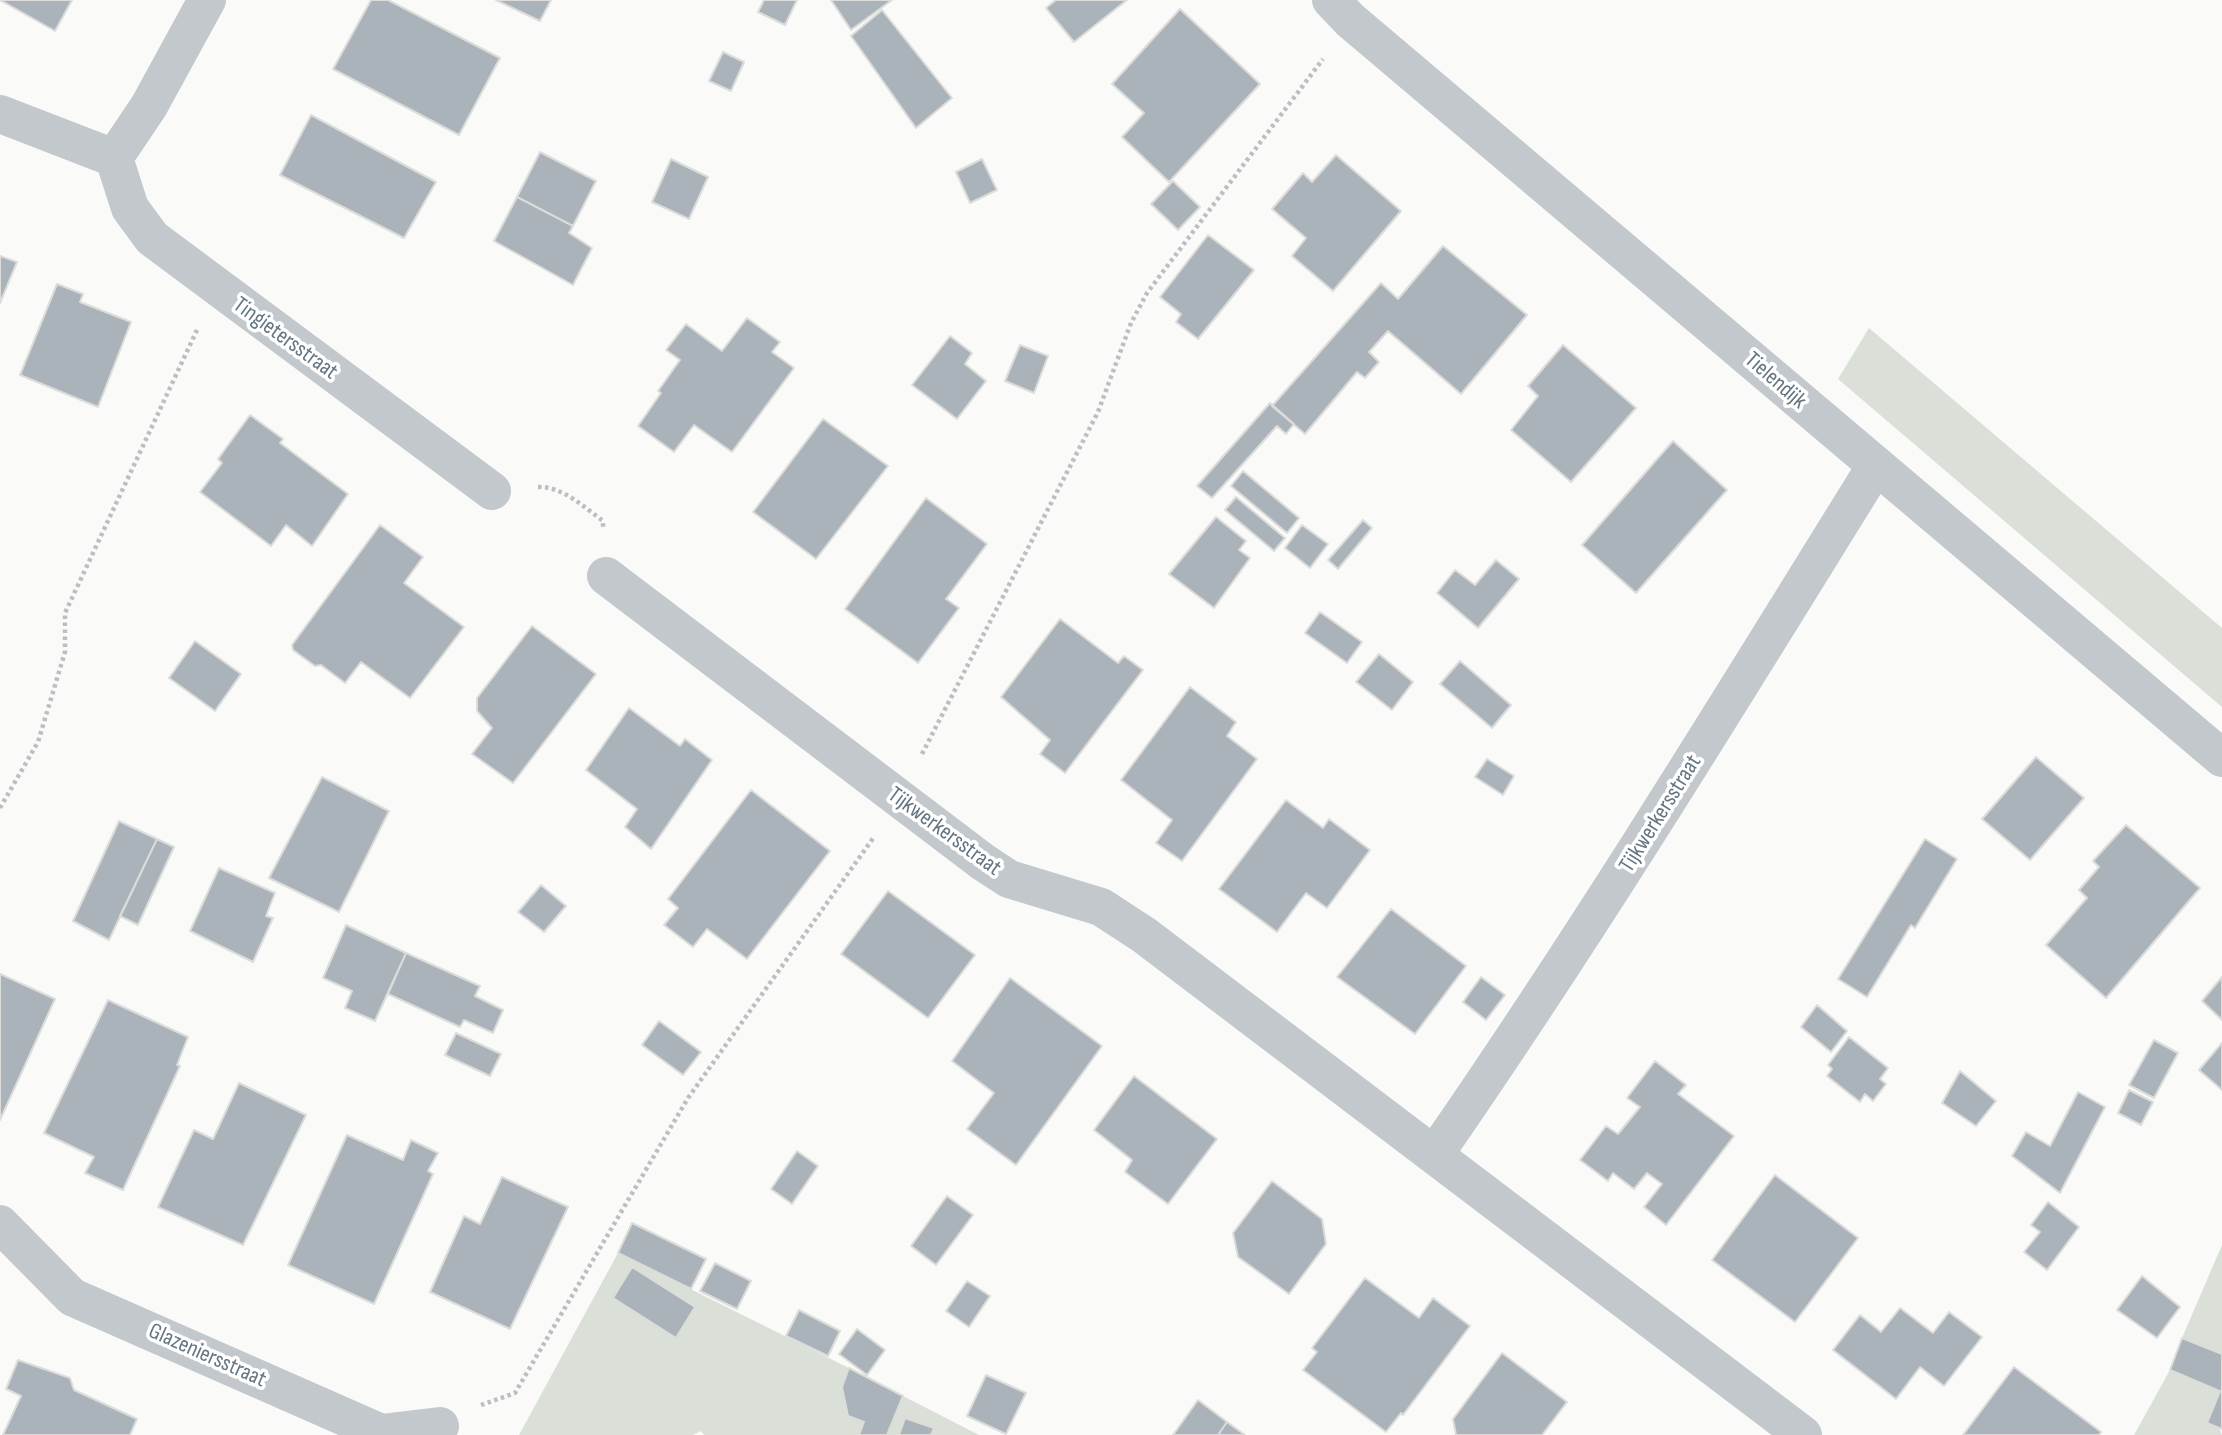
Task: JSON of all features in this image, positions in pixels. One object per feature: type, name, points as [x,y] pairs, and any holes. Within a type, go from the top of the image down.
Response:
[{"type":"street","points":[[0,114],[114,158],[149,106],[206,0]]},
{"type":"street","name":"Tielendijk","points":[[1341,10],[1875,467],[2222,758]]},
{"type":"street","name":"Tingietersstraat","points":[[114,158],[130,208],[152,238],[492,491]]},
{"type":"street","name":"Tijkwerkersstraat","points":[[1435,1154],[1542,999],[1657,821],[1875,467]]},
{"type":"street","name":"Tijkwerkersstraat","points":[[606,576],[898,800],[1009,879],[1101,907],[1144,935],[1802,1435]]},
{"type":"street","name":"Glazeniersstraat","points":[[0,1224],[72,1297],[381,1433],[440,1426]]},
{"type":"path","points":[[440,1426],[484,1403],[515,1393],[688,1098],[837,892],[898,800],[1098,412],[1131,323],[1147,293],[1341,10]]},
{"type":"path","points":[[0,808],[38,742],[65,652],[65,613],[217,288]]},
{"type":"path","points":[[492,491],[551,486],[603,521],[606,576]]},
{"type":"shaded area","points":[[1869,328],[2222,628],[2222,707],[1838,379]]},
{"type":"shaded area","points":[[2222,1245],[2222,1354],[2182,1338]]},
{"type":"shaded area","points":[[618,1253],[849,1368],[842,1387],[848,1416],[864,1422],[859,1435],[704,1435],[701,1431],[693,1435],[519,1435]]},
{"type":"shaded area","points":[[2170,1370],[2220,1391],[2208,1423],[2219,1428],[2222,1435],[2134,1435]]},
{"type":"shaded area","points":[[903,1396],[979,1435],[931,1435],[933,1428],[905,1418],[899,1435],[887,1435]]},
{"type":"building","points":[[0,0],[72,0],[55,31]]},
{"type":"building","points":[[371,0],[388,0],[500,58],[459,135],[333,69]]},
{"type":"building","points":[[496,0],[551,0],[540,21]]},
{"type":"building","points":[[764,0],[797,0],[785,25],[758,12]]},
{"type":"building","points":[[831,0],[892,0],[851,30]]},
{"type":"building","points":[[1056,0],[1127,0],[1074,42],[1046,8]]},
{"type":"building","points":[[1180,9],[1260,84],[1169,182],[1122,137],[1144,113],[1112,84]]},
{"type":"building","points":[[882,10],[952,98],[916,128],[851,36]]},
{"type":"building","points":[[723,52],[744,62],[731,91],[709,81]]},
{"type":"building","points":[[311,115],[436,182],[404,238],[280,175]]},
{"type":"building","points":[[540,152],[596,181],[573,226],[517,197]]},
{"type":"building","points":[[1336,155],[1401,211],[1333,291],[1292,256],[1306,238],[1272,209],[1303,173],[1312,182]]},
{"type":"building","points":[[671,159],[708,177],[689,219],[652,202]]},
{"type":"building","points":[[982,159],[997,190],[970,203],[956,172]]},
{"type":"building","points":[[1173,181],[1200,207],[1178,230],[1151,204]]},
{"type":"building","points":[[517,197],[573,226],[569,233],[592,248],[573,285],[494,241]]},
{"type":"building","points":[[1208,235],[1254,270],[1198,339],[1176,322],[1181,314],[1160,297]]},
{"type":"building","points":[[1443,246],[1527,315],[1461,394],[1388,331],[1369,352],[1379,362],[1365,378],[1357,372],[1305,434],[1272,406],[1381,283],[1398,299]]},
{"type":"building","points":[[0,256],[17,262],[0,303]]},
{"type":"building","points":[[57,284],[83,294],[80,302],[131,322],[98,407],[20,375]]},
{"type":"building","points":[[747,318],[780,342],[772,352],[794,368],[732,452],[694,425],[674,452],[638,426],[680,360],[666,350],[686,324],[722,351]]},
{"type":"building","points":[[950,336],[972,353],[965,364],[986,381],[957,419],[912,385]]},
{"type":"building","points":[[1020,345],[1048,356],[1034,393],[1005,381]]},
{"type":"building","points":[[1563,345],[1636,408],[1571,482],[1511,430],[1538,396],[1528,386]]},
{"type":"building","points":[[1270,403],[1294,424],[1286,434],[1277,426],[1212,498],[1197,486]]},
{"type":"building","points":[[250,415],[283,439],[280,443],[348,494],[312,546],[286,525],[271,546],[200,492],[222,463],[218,459]]},
{"type":"building","points":[[823,419],[888,466],[816,559],[753,512]]},
{"type":"building","points":[[1673,441],[1727,490],[1636,593],[1582,545]]},
{"type":"building","points":[[1243,471],[1299,518],[1287,533],[1231,486]]},
{"type":"building","points":[[1236,497],[1285,538],[1274,551],[1225,510]]},
{"type":"building","points":[[926,498],[987,544],[946,599],[959,608],[918,663],[845,609]]},
{"type":"building","points":[[1216,517],[1246,541],[1239,550],[1250,558],[1214,608],[1169,574]]},
{"type":"building","points":[[1363,520],[1372,528],[1338,569],[1328,560]]},
{"type":"building","points":[[380,525],[423,557],[404,583],[464,627],[410,698],[361,662],[345,683],[321,665],[315,666],[293,650],[292,645]]},
{"type":"building","points":[[1302,525],[1328,544],[1310,568],[1285,548]]},
{"type":"building","points":[[1496,560],[1519,579],[1478,628],[1437,593],[1455,570],[1475,585]]},
{"type":"building","points":[[1320,612],[1362,642],[1347,663],[1305,633]]},
{"type":"building","points":[[1060,619],[1118,663],[1124,656],[1143,670],[1065,773],[1040,754],[1050,740],[1001,697]]},
{"type":"building","points":[[532,626],[596,674],[513,783],[472,754],[492,728],[477,711],[477,698]]},
{"type":"building","points":[[195,641],[241,674],[215,711],[169,678]]},
{"type":"building","points":[[1379,654],[1413,682],[1392,710],[1356,682]]},
{"type":"building","points":[[1460,661],[1511,705],[1492,728],[1440,684]]},
{"type":"building","points":[[1190,687],[1236,722],[1227,736],[1257,759],[1182,861],[1156,843],[1172,820],[1121,780]]},
{"type":"building","points":[[629,708],[680,746],[685,739],[712,760],[651,849],[625,827],[637,809],[586,770]]},
{"type":"building","points":[[2036,757],[2084,798],[2030,860],[1982,819]]},
{"type":"building","points":[[1487,759],[1514,776],[1503,795],[1475,777]]},
{"type":"building","points":[[322,777],[389,811],[339,912],[269,878]]},
{"type":"building","points":[[751,790],[830,851],[747,959],[707,929],[693,947],[664,925],[678,908],[668,899]]},
{"type":"building","points":[[1286,800],[1323,828],[1329,819],[1370,850],[1327,908],[1306,893],[1277,932],[1219,889]]},
{"type":"building","points":[[119,821],[157,839],[109,940],[73,921]]},
{"type":"building","points":[[2126,825],[2200,888],[2106,998],[2046,945],[2087,898],[2079,890],[2099,867],[2093,861]]},
{"type":"building","points":[[157,839],[174,847],[138,925],[120,916]]},
{"type":"building","points":[[1925,839],[1957,859],[1915,928],[1911,925],[1867,997],[1838,979]]},
{"type":"building","points":[[219,868],[275,893],[266,916],[273,918],[253,962],[190,931]]},
{"type":"building","points":[[541,885],[566,906],[544,932],[518,912]]},
{"type":"building","points":[[888,891],[975,955],[928,1018],[841,954]]},
{"type":"building","points":[[1391,909],[1466,966],[1415,1034],[1337,977]]},
{"type":"building","points":[[346,925],[406,953],[375,1021],[345,1008],[352,991],[323,978]]},
{"type":"building","points":[[406,953],[480,986],[475,996],[503,1010],[493,1033],[464,1020],[460,1027],[388,994]]},
{"type":"building","points":[[0,974],[55,999],[0,1120]]},
{"type":"building","points":[[1481,977],[1505,995],[1486,1020],[1463,1002]]},
{"type":"building","points":[[2222,977],[2222,1020],[2202,1001]]},
{"type":"building","points":[[1010,978],[1102,1046],[1016,1165],[967,1129],[994,1093],[952,1061]]},
{"type":"building","points":[[108,1000],[188,1037],[177,1065],[180,1066],[123,1190],[85,1173],[94,1157],[44,1133]]},
{"type":"building","points":[[1817,1005],[1847,1031],[1831,1052],[1801,1027]]},
{"type":"building","points":[[659,1021],[701,1052],[683,1075],[642,1045]]},
{"type":"building","points":[[456,1033],[501,1054],[490,1076],[445,1055]]},
{"type":"building","points":[[1849,1037],[1888,1068],[1880,1079],[1886,1084],[1873,1101],[1865,1094],[1860,1102],[1827,1076],[1832,1069],[1828,1065]]},
{"type":"building","points":[[2154,1040],[2178,1053],[2154,1098],[2129,1085]]},
{"type":"building","points":[[2222,1043],[2222,1090],[2199,1070]]},
{"type":"building","points":[[1655,1061],[1686,1085],[1678,1094],[1734,1136],[1666,1225],[1644,1207],[1662,1184],[1647,1173],[1634,1189],[1613,1173],[1608,1181],[1580,1160],[1606,1126],[1618,1134],[1640,1107],[1627,1098]]},
{"type":"building","points":[[1960,1071],[1996,1101],[1976,1126],[1942,1103]]},
{"type":"building","points":[[1134,1076],[1217,1139],[1168,1204],[1125,1172],[1132,1160],[1094,1130]]},
{"type":"building","points":[[239,1083],[306,1115],[243,1245],[158,1207],[194,1130],[213,1139]]},
{"type":"building","points":[[2129,1090],[2153,1102],[2141,1125],[2118,1113]]},
{"type":"building","points":[[2078,1092],[2105,1107],[2060,1193],[2012,1156],[2026,1132],[2050,1146]]},
{"type":"building","points":[[347,1135],[403,1160],[411,1140],[438,1153],[428,1171],[433,1174],[374,1304],[288,1265]]},
{"type":"building","points":[[797,1151],[818,1166],[792,1204],[771,1189]]},
{"type":"building","points":[[1775,1175],[1858,1238],[1795,1322],[1712,1260]]},
{"type":"building","points":[[502,1177],[568,1207],[510,1329],[430,1292],[464,1216],[480,1224]]},
{"type":"building","points":[[1272,1181],[1322,1219],[1326,1244],[1289,1294],[1238,1257],[1233,1233]]},
{"type":"building","points":[[947,1196],[973,1215],[936,1265],[911,1246]]},
{"type":"building","points":[[2048,1202],[2079,1227],[2047,1270],[2024,1252],[2040,1232],[2031,1225]]},
{"type":"building","points":[[632,1223],[706,1259],[691,1289],[618,1253]]},
{"type":"building","points":[[715,1263],[751,1281],[737,1309],[700,1291]]},
{"type":"building","points":[[632,1267],[695,1307],[676,1338],[613,1298]]},
{"type":"building","points":[[2142,1276],[2180,1307],[2157,1338],[2117,1310]]},
{"type":"building","points":[[1365,1278],[1419,1318],[1433,1298],[1470,1326],[1403,1415],[1401,1413],[1386,1432],[1303,1370],[1317,1352],[1312,1348]]},
{"type":"building","points":[[967,1281],[990,1296],[969,1327],[946,1311]]},
{"type":"building","points":[[1900,1308],[1933,1333],[1949,1312],[1982,1337],[1944,1386],[1920,1367],[1896,1399],[1833,1350],[1860,1315],[1881,1332]]},
{"type":"building","points":[[799,1310],[840,1331],[828,1356],[786,1336]]},
{"type":"building","points":[[857,1329],[885,1350],[867,1375],[839,1354]]},
{"type":"building","points":[[2182,1338],[2222,1354],[2222,1392],[2170,1370]]},
{"type":"building","points":[[1502,1353],[1567,1402],[1542,1435],[1456,1435],[1453,1419]]},
{"type":"building","points":[[18,1360],[70,1378],[74,1390],[137,1419],[130,1435],[3,1435],[21,1396],[6,1389]]},
{"type":"building","points":[[2014,1367],[2101,1432],[2099,1435],[1963,1435]]},
{"type":"building","points":[[849,1368],[903,1396],[887,1435],[859,1435],[864,1422],[848,1416],[842,1387]]},
{"type":"building","points":[[986,1375],[1026,1393],[1006,1434],[967,1416]]},
{"type":"building","points":[[2220,1391],[2222,1392],[2222,1429],[2207,1423]]},
{"type":"building","points":[[1198,1400],[1227,1422],[1218,1435],[1173,1435]]},
{"type":"building","points":[[905,1418],[934,1428],[931,1435],[899,1435]]},
{"type":"building","points":[[1227,1422],[1245,1435],[1218,1435]]}]
